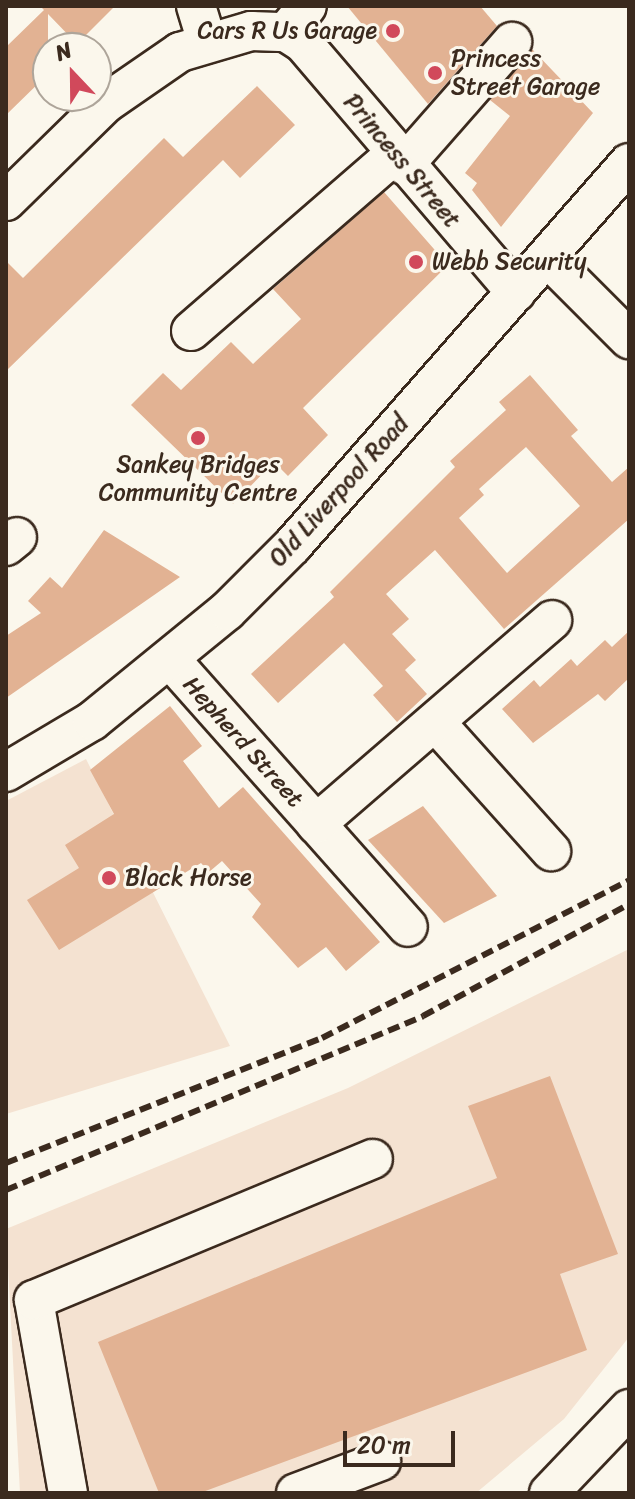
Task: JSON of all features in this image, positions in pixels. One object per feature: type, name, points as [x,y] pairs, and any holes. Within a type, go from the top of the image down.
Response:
[{"type":"street","points":[[6,201],[139,76],[202,24],[251,31],[297,19]]},
{"type":"street","name":"Princess Street","points":[[297,19],[303,43],[516,292]]},
{"type":"street","points":[[191,331],[400,160],[512,42]]},
{"type":"street","name":"Old Liverpool Road","points":[[6,772],[92,721],[170,659],[292,546],[629,163]]},
{"type":"street","points":[[548,258],[629,339]]},
{"type":"street","name":"Hepherd Street","points":[[316,824],[437,724],[552,620]]},
{"type":"street","name":"Hepherd Street","points":[[170,659],[408,927]]},
{"type":"street","points":[[437,724],[551,851]]},
{"type":"street","points":[[68,1493],[34,1300],[373,1159]]},
{"type":"street","points":[[549,1493],[629,1409]]},
{"type":"street","points":[[296,1493],[381,1461]]},
{"type":"shaded area","points":[[86,759],[230,1046],[6,1114],[6,801]]},
{"type":"shaded area","points":[[629,949],[629,1337],[564,1419],[476,1493],[20,1493],[6,1229],[348,1088]]},
{"type":"building","points":[[40,6],[115,6],[89,32],[65,32],[48,14],[48,32],[32,32],[32,90],[6,115],[6,47],[44,10]]},
{"type":"building","name":"Princess Street Garage","points":[[347,6],[480,6],[497,26],[428,104]]},
{"type":"building","points":[[532,49],[593,113],[501,227],[472,190],[477,183],[465,173],[510,116],[490,100]]},
{"type":"building","points":[[257,86],[295,125],[240,178],[223,160],[6,371],[6,261],[23,278],[164,138],[183,157]]},
{"type":"building","points":[[384,192],[448,265],[303,408],[328,435],[288,476],[274,462],[233,504],[131,405],[163,373],[181,390],[231,342],[253,364],[301,319],[273,289]]},
{"type":"building","points":[[530,375],[578,430],[571,436],[612,482],[629,467],[629,519],[504,629],[435,550],[386,594],[409,619],[392,634],[416,660],[405,670],[427,694],[397,722],[373,695],[383,686],[344,643],[278,703],[251,674],[334,597],[330,592],[455,467],[450,461],[506,410],[499,402]],"holes":[[[526,447],[580,506],[507,573],[459,518],[484,495],[479,489]]]},
{"type":"building","points":[[104,530],[180,577],[6,698],[6,636],[41,613],[28,601],[50,577],[62,588]]},
{"type":"building","points":[[629,631],[629,678],[605,701],[598,694],[533,743],[502,709],[534,680],[540,687],[571,659],[577,666],[605,640],[612,647]]},
{"type":"building","points":[[170,706],[202,746],[183,761],[219,808],[243,787],[380,942],[346,971],[326,947],[298,968],[252,917],[261,904],[222,861],[209,872],[201,863],[59,950],[27,900],[79,868],[65,845],[114,814],[90,770]]},
{"type":"building","points":[[423,806],[497,896],[444,923],[368,840]]},
{"type":"building","points":[[550,1076],[618,1254],[560,1274],[587,1350],[200,1493],[159,1493],[98,1342],[497,1178],[468,1106]]},
{"type":"railway","points":[[6,1163],[322,1038],[629,880]]},
{"type":"railway","points":[[6,1190],[423,1016],[629,904]]},
{"type":"place","name":"Cars R Us Garage","points":[[393,31]]},
{"type":"place","name":"Princess Street Garage","points":[[435,73]]},
{"type":"place","name":"Webb Security","points":[[416,262]]},
{"type":"place","name":"Sankey Bridges Community Centre","points":[[198,438]]},
{"type":"place","name":"Black Horse","points":[[109,878]]}]
